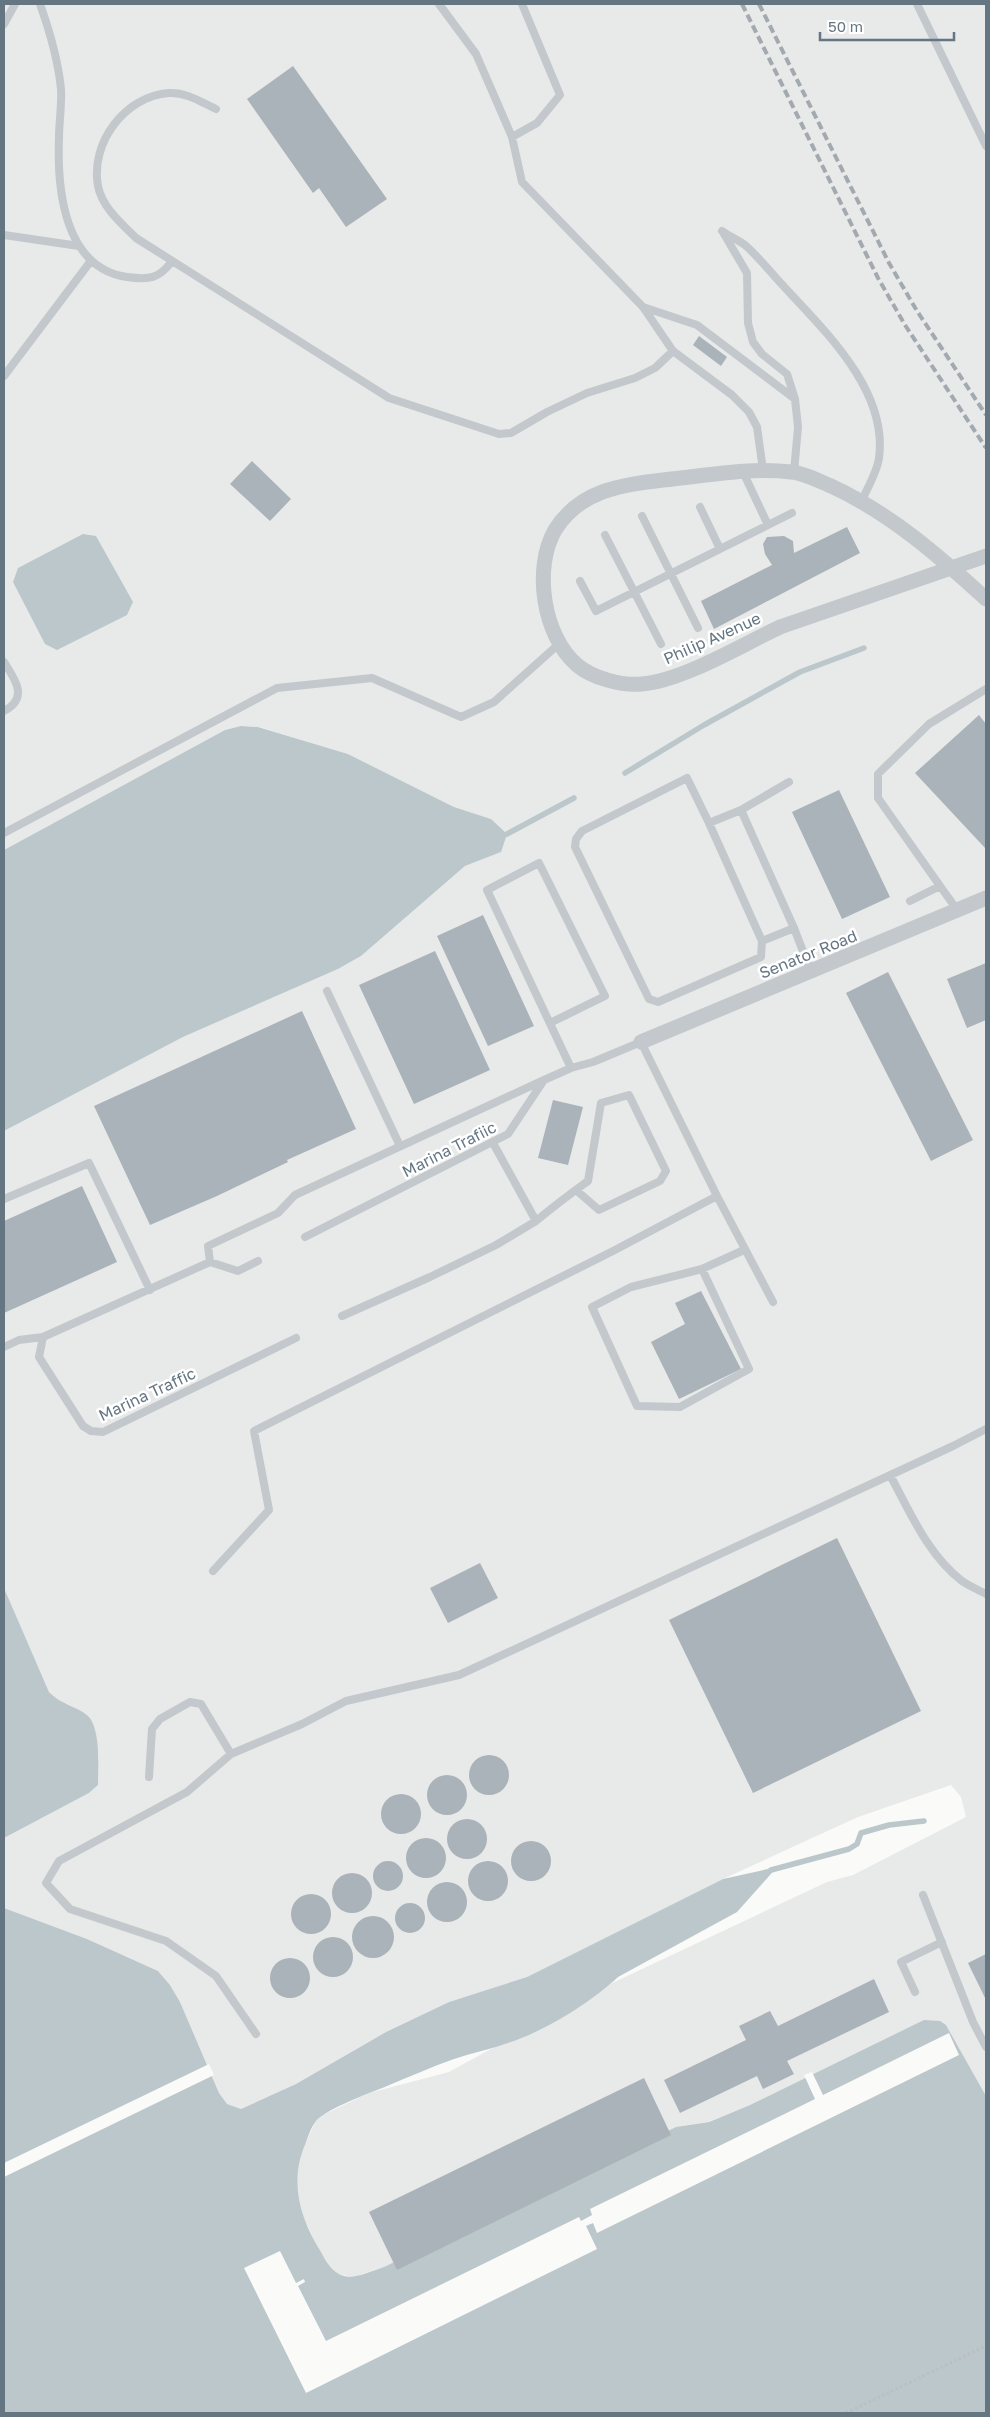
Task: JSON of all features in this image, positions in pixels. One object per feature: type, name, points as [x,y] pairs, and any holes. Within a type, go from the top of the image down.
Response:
[{"type":"street","name":"Philip Avenue","points":[[986,556],[780,627],[683,673],[641,684],[600,678],[577,666],[560,643],[548,616],[544,591],[544,561],[555,531],[571,512],[592,496],[618,485],[763,470],[794,472],[823,482],[862,500],[903,528],[986,599]]},
{"type":"street","name":"Senator Road","points":[[642,1042],[986,898]]},
{"type":"lane","points":[[4,24],[15,4]]},
{"type":"lane","points":[[40,4],[55,52],[61,91],[58,140],[61,197],[70,229],[90,262],[114,275],[142,279],[163,273],[172,261]]},
{"type":"lane","points":[[439,4],[476,54],[512,137],[522,182],[642,307],[673,351],[725,389],[749,412],[757,427],[763,470]]},
{"type":"lane","points":[[512,137],[537,123],[560,95],[522,4]]},
{"type":"lane","points":[[917,4],[986,146]]},
{"type":"lane","points":[[216,109],[190,96],[169,93],[142,100],[125,113],[106,132],[98,159],[98,186],[109,210],[136,238],[389,398],[498,434],[511,433],[547,412],[587,393],[635,378],[655,368],[673,351]]},
{"type":"lane","points":[[794,472],[798,427],[795,399],[787,374],[762,354],[753,342],[748,323],[747,273],[722,231],[744,244],[847,357],[858,378],[874,414],[879,443],[877,467],[862,500]]},
{"type":"lane","points":[[4,235],[79,246]]},
{"type":"lane","points":[[4,376],[90,262]]},
{"type":"lane","points":[[642,307],[696,325],[795,399]]},
{"type":"lane","points":[[742,472],[768,525]]},
{"type":"lane","points":[[700,507],[720,548]]},
{"type":"lane","points":[[580,581],[596,611],[792,513]]},
{"type":"lane","points":[[642,516],[698,628]]},
{"type":"lane","points":[[605,535],[661,644]]},
{"type":"lane","points":[[4,833],[276,688],[372,678],[461,717],[494,702],[560,643]]},
{"type":"lane","points":[[4,662],[16,681],[19,694],[13,706],[4,711]]},
{"type":"lane","points":[[958,911],[878,798],[878,774],[929,724],[986,689]]},
{"type":"lane","points":[[687,778],[709,822],[762,941],[761,957],[658,1002],[648,999],[575,847],[576,839],[582,831],[687,778]]},
{"type":"lane","points":[[709,822],[741,810],[789,782]]},
{"type":"lane","points":[[741,810],[794,928],[811,972]]},
{"type":"lane","points":[[550,1023],[606,996],[539,863],[487,890],[571,1068]]},
{"type":"lane","points":[[910,901],[940,886]]},
{"type":"lane","points":[[762,941],[794,928]]},
{"type":"lane","points":[[327,991],[400,1146]]},
{"type":"lane","points":[[210,1262],[208,1246],[278,1214],[295,1194],[571,1068],[593,1062],[642,1042],[744,1250],[773,1302]]},
{"type":"lane","name":"Marina Trafiic","points":[[305,1237],[508,1134],[544,1080]]},
{"type":"lane","points":[[342,1316],[496,1245],[536,1221],[576,1190],[588,1181],[601,1103],[629,1095],[666,1171],[660,1181],[599,1210],[576,1190]]},
{"type":"lane","points":[[492,1143],[536,1221]]},
{"type":"lane","points":[[4,1199],[89,1163],[150,1290]]},
{"type":"lane","points":[[214,1571],[269,1510],[254,1431],[613,1251],[717,1196]]},
{"type":"lane","points":[[702,1270],[750,1369],[680,1407],[637,1406],[592,1307],[631,1287],[702,1270],[744,1250]]},
{"type":"lane","points":[[4,1347],[19,1340],[44,1337],[210,1262],[238,1271],[258,1261]]},
{"type":"lane","name":"Marina Traffic","points":[[44,1337],[39,1357],[83,1426],[91,1432],[103,1432],[296,1338]]},
{"type":"lane","points":[[256,2034],[216,1976],[166,1941],[70,1910],[46,1883],[59,1861],[187,1792],[231,1754],[302,1724],[346,1701],[459,1675],[890,1475],[986,1428]]},
{"type":"lane","points":[[890,1475],[921,1534],[941,1560],[962,1581],[986,1594]]},
{"type":"lane","points":[[148,1777],[152,1729],[160,1718],[190,1702],[201,1704],[231,1754]]},
{"type":"lane","points":[[923,1895],[972,2022],[986,2047]]},
{"type":"lane","points":[[915,1992],[901,1962],[942,1942]]},
{"type":"path","points":[[846,2413],[986,2346]]},
{"type":"shaded area","points":[[4,4],[986,4],[986,2096],[946,2025],[708,2122],[676,2127],[384,2267],[353,2277],[337,2274],[329,2265],[317,2246],[302,2215],[297,2194],[297,2171],[302,2152],[315,2122],[323,2115],[369,2093],[449,2072],[608,1985],[827,1882],[853,1875],[966,1817],[961,1797],[951,1785],[858,1817],[723,1879],[527,1977],[449,2002],[386,2032],[296,2084],[241,2109],[227,2104],[219,2093],[180,2002],[170,1985],[158,1971],[87,1939],[4,1908],[4,1838],[89,1793],[98,1785],[95,1729],[88,1716],[59,1702],[49,1692],[4,1588],[4,1131],[183,1037],[338,969],[361,956],[465,866],[501,852],[491,819],[454,807],[348,754],[259,727],[241,726],[225,730],[4,850]]},
{"type":"shaded area","points":[[83,534],[96,536],[133,602],[127,615],[57,650],[45,644],[13,582],[18,568]]},
{"type":"shaded area","points":[[241,726],[258,727],[348,754],[454,807],[491,819],[507,834],[501,852],[465,866],[361,956],[338,969],[183,1037],[4,1131],[4,850],[225,730]]},
{"type":"shaded area","points":[[4,1588],[49,1692],[54,1697],[84,1713],[92,1722],[98,1749],[98,1785],[89,1793],[4,1838]]},
{"type":"shaded area","points":[[777,1867],[737,1912],[618,1977],[594,1997],[552,2024],[522,2038],[428,2069],[350,2101],[322,2116],[316,2121],[310,2132],[300,2159],[298,2173],[299,2200],[307,2227],[325,2259],[336,2272],[349,2277],[364,2274],[384,2267],[676,2127],[709,2122],[750,2105],[924,2020],[940,2021],[946,2025],[986,2096],[986,2413],[4,2413],[4,1908],[87,1939],[158,1971],[170,1985],[180,2002],[219,2093],[227,2104],[241,2109],[296,2084],[386,2032],[449,2002],[527,1977],[723,1879]]},
{"type":"pier","points":[[949,2033],[959,2055],[597,2233],[593,2223],[586,2226],[597,2249],[306,2393],[244,2268],[280,2251],[296,2283],[304,2279],[305,2282],[298,2286],[326,2341],[579,2217],[581,2221],[592,2215],[590,2209],[815,2099],[804,2075],[812,2072],[823,2095]]},
{"type":"pier","points":[[209,2064],[214,2075],[4,2177],[4,2163]]},
{"type":"building","points":[[293,66],[387,199],[346,227],[319,188],[313,193],[247,99]]},
{"type":"building","points":[[699,336],[727,357],[721,366],[693,345]]},
{"type":"building","points":[[252,461],[291,499],[270,521],[230,484]]},
{"type":"building","points":[[847,527],[860,553],[714,629],[701,601],[772,565],[765,554],[763,544],[767,537],[784,536],[793,541],[794,553]]},
{"type":"building","points":[[979,715],[986,724],[986,849],[915,773]]},
{"type":"building","points":[[839,790],[890,897],[842,919],[792,812]]},
{"type":"building","points":[[483,915],[534,1026],[488,1046],[437,936]]},
{"type":"building","points":[[435,951],[490,1070],[414,1104],[359,985]]},
{"type":"building","points":[[986,963],[986,1020],[967,1028],[947,979]]},
{"type":"building","points":[[888,972],[973,1140],[931,1161],[846,993]]},
{"type":"building","points":[[302,1011],[356,1129],[287,1160],[288,1162],[217,1196],[150,1225],[94,1106]]},
{"type":"building","points":[[553,1100],[583,1107],[568,1165],[538,1158]]},
{"type":"building","points":[[82,1186],[117,1262],[4,1313],[4,1221]]},
{"type":"building","points":[[701,1291],[741,1369],[679,1399],[651,1342],[685,1324],[675,1303]]},
{"type":"building","points":[[837,1538],[921,1711],[753,1793],[669,1620]]},
{"type":"building","points":[[480,1563],[498,1598],[448,1623],[430,1588]]},
{"type":"building","points":[[493,1755],[500,1758],[506,1764],[509,1775],[508,1783],[500,1792],[493,1795],[485,1795],[478,1792],[470,1783],[469,1771],[472,1764],[481,1756]]},
{"type":"building","points":[[451,1775],[458,1778],[464,1784],[467,1795],[466,1803],[458,1812],[451,1815],[443,1815],[436,1812],[428,1803],[427,1791],[430,1784],[439,1776]]},
{"type":"building","points":[[405,1794],[412,1797],[418,1803],[421,1814],[420,1822],[412,1831],[405,1834],[397,1834],[390,1831],[382,1822],[381,1810],[384,1803],[393,1795]]},
{"type":"building","points":[[471,1819],[478,1822],[484,1828],[487,1839],[486,1847],[478,1856],[471,1859],[463,1859],[456,1856],[448,1847],[447,1835],[450,1828],[459,1820]]},
{"type":"building","points":[[430,1838],[437,1841],[443,1847],[446,1858],[445,1866],[437,1875],[430,1878],[422,1878],[415,1875],[407,1866],[406,1854],[409,1847],[418,1839]]},
{"type":"building","points":[[535,1841],[542,1844],[548,1850],[551,1861],[550,1869],[542,1878],[535,1881],[527,1881],[520,1878],[512,1869],[511,1857],[514,1850],[523,1842]]},
{"type":"building","points":[[388,1861],[399,1865],[403,1876],[399,1887],[388,1891],[377,1887],[373,1876],[377,1865]]},
{"type":"building","points":[[492,1861],[499,1864],[505,1870],[508,1881],[507,1889],[499,1898],[492,1901],[484,1901],[477,1898],[469,1889],[468,1877],[471,1870],[480,1862]]},
{"type":"building","points":[[356,1873],[363,1876],[369,1882],[372,1893],[371,1901],[363,1910],[356,1913],[348,1913],[341,1910],[333,1901],[332,1889],[335,1882],[344,1874]]},
{"type":"building","points":[[451,1882],[458,1885],[464,1891],[467,1902],[466,1910],[458,1919],[451,1922],[443,1922],[436,1919],[428,1910],[427,1898],[430,1891],[439,1883]]},
{"type":"building","points":[[315,1894],[322,1897],[328,1903],[331,1914],[330,1922],[322,1931],[315,1934],[307,1934],[300,1931],[292,1922],[291,1910],[294,1903],[303,1895]]},
{"type":"building","points":[[410,1903],[421,1907],[425,1918],[421,1929],[410,1933],[399,1929],[395,1918],[399,1907]]},
{"type":"building","points":[[373,1916],[388,1922],[394,1937],[388,1952],[373,1958],[358,1952],[352,1937],[358,1922]]},
{"type":"building","points":[[337,1937],[344,1940],[350,1946],[353,1957],[352,1965],[344,1974],[337,1977],[329,1977],[322,1974],[314,1965],[313,1953],[316,1946],[325,1938]]},
{"type":"building","points":[[986,1954],[986,2000],[968,1963]]},
{"type":"building","points":[[294,1958],[301,1961],[307,1967],[310,1978],[309,1986],[301,1995],[294,1998],[286,1998],[279,1995],[271,1986],[270,1974],[273,1967],[282,1959]]},
{"type":"building","points":[[874,1979],[889,2012],[787,2061],[794,2074],[763,2089],[757,2076],[680,2113],[664,2080],[746,2040],[739,2026],[770,2011],[778,2026]]},
{"type":"building","points":[[644,2078],[671,2135],[397,2270],[369,2212]]},
{"type":"waterway","points":[[625,773],[704,725],[800,672],[864,648]]},
{"type":"waterway","points":[[507,834],[574,798]]},
{"type":"waterway","points":[[771,1870],[849,1849],[857,1844],[861,1833],[889,1825],[924,1821]]},
{"type":"railway","points":[[742,4],[878,278],[905,325],[986,448]]},
{"type":"railway","points":[[759,4],[889,263],[917,311],[986,415]]}]
